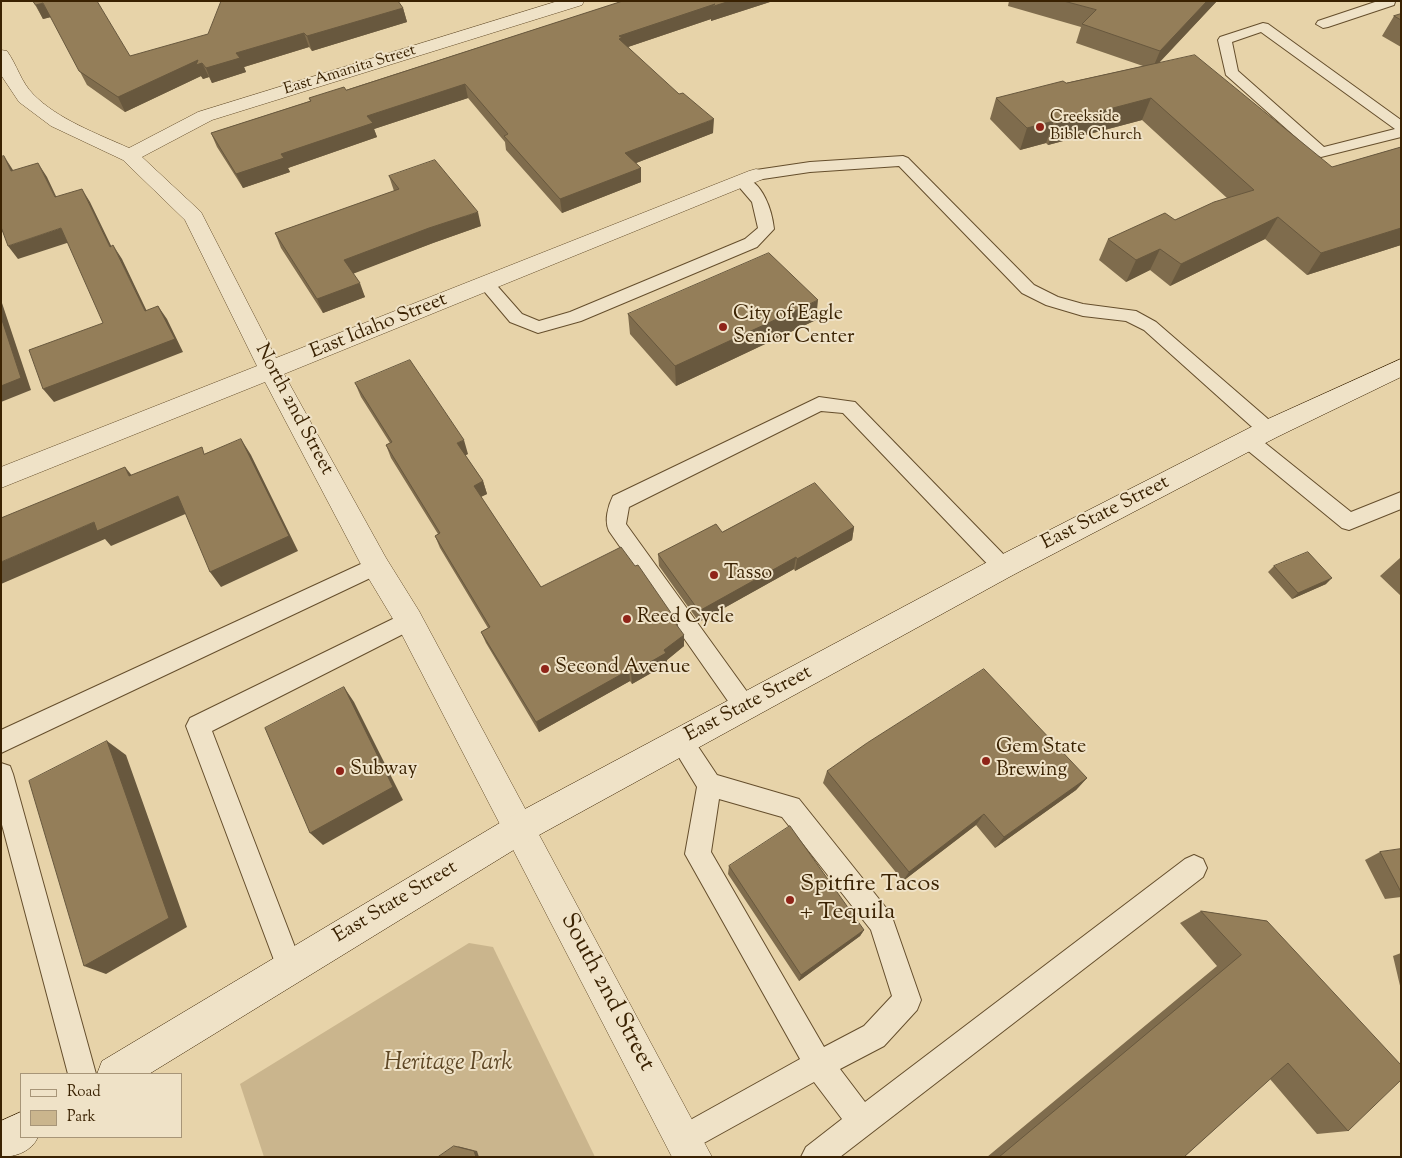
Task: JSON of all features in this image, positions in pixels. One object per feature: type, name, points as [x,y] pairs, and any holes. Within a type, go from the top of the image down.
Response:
[{"type":"street","name":"East Amanita Street","points":[[130,156],[170,133],[215,113],[576,1]]},
{"type":"street","name":"North 2nd Street","points":[[1,55],[26,98],[58,122],[130,156],[194,217],[271,371],[376,566],[409,620],[518,829]]},
{"type":"street","name":"East Idaho Street","points":[[1,478],[749,178]]},
{"type":"street","name":"East State Street","points":[[117,1073],[518,829],[1003,567],[1258,435],[1398,372]]},
{"type":"street","name":"South 2nd Street","points":[[518,829],[688,1148]]},
{"type":"street","points":[[1,1143],[20,1131]]},
{"type":"lane","points":[[1323,24],[1389,2],[1387,1]]},
{"type":"lane","points":[[1401,127],[1263,28],[1225,40],[1231,72],[1321,152],[1401,132]]},
{"type":"lane","points":[[486,284],[516,318],[538,326],[575,317],[752,243],[766,229],[765,214],[749,178],[805,168],[843,164],[875,165],[903,161],[1028,288],[1052,301],[1083,310],[1130,316],[1150,326],[1258,435],[1349,522],[1401,500]]},
{"type":"lane","points":[[745,707],[616,525],[620,502],[819,404],[848,407],[1003,567]]},
{"type":"lane","points":[[1,742],[376,566]]},
{"type":"lane","points":[[290,968],[198,726],[409,620]]},
{"type":"lane","points":[[681,741],[709,786],[698,854],[819,1065],[862,1122]]},
{"type":"lane","points":[[1,774],[82,1073]]},
{"type":"lane","points":[[688,1148],[819,1065],[874,1036],[907,1000],[882,923],[790,807],[709,786]]},
{"type":"lane","points":[[816,1157],[1194,868]]},
{"type":"green space","name":"Heritage Park","points":[[469,943],[493,947],[595,1157],[264,1157],[240,1084]]},
{"type":"building","points":[[33,1],[97,1],[130,56],[208,34],[221,1],[398,1],[403,8],[307,36],[304,33],[236,53],[240,58],[206,68],[202,63],[196,65],[198,60],[118,97],[79,71],[43,3],[36,5]]},
{"type":"building","points":[[623,1],[730,1],[711,7],[715,4],[619,36],[622,38],[619,39],[679,94],[683,93],[714,119],[625,153],[641,168],[560,199],[504,136],[508,134],[465,84],[367,116],[373,123],[281,154],[284,158],[236,174],[211,133],[311,101],[309,98],[344,87],[346,90]]},
{"type":"building","points":[[1064,1],[1207,1],[1160,51],[1082,24],[1096,10]]},
{"type":"building","points":[[1401,14],[1401,20],[1394,16]]},
{"type":"building","points":[[1195,55],[1332,167],[1401,147],[1401,228],[1321,253],[1278,217],[1181,264],[1160,249],[1136,260],[1108,239],[1165,213],[1175,220],[1214,202],[1254,190],[1151,98],[1056,123],[1054,121],[1027,128],[996,98],[1063,81],[1066,83]]},
{"type":"building","points":[[4,156],[11,171],[38,163],[55,197],[82,189],[110,247],[113,245],[145,311],[158,306],[175,339],[43,389],[29,350],[103,323],[61,228],[8,246],[1,227],[1,157]]},
{"type":"building","points":[[435,160],[478,212],[344,260],[360,283],[317,299],[275,233],[399,189],[389,176]]},
{"type":"building","name":"City of Eagle Senior Center","points":[[769,253],[818,300],[675,366],[628,314]]},
{"type":"building","points":[[1,317],[21,378],[1,386]]},
{"type":"building","points":[[410,360],[464,440],[457,443],[483,481],[474,486],[541,587],[621,547],[635,566],[638,565],[678,623],[676,624],[684,635],[664,650],[666,653],[631,673],[629,670],[536,722],[481,632],[490,627],[435,536],[440,533],[386,445],[392,442],[355,383]]},
{"type":"building","points":[[241,439],[289,536],[210,572],[178,496],[97,531],[94,522],[1,562],[1,518],[125,467],[129,476],[202,447],[204,454]]},
{"type":"building","points":[[815,483],[854,527],[699,611],[658,554],[716,524],[722,532]]},
{"type":"building","points":[[1308,552],[1332,578],[1298,593],[1274,566]]},
{"type":"building","points":[[984,669],[1087,778],[1004,837],[984,814],[909,872],[827,771],[867,743]]},
{"type":"building","name":"Subway","points":[[344,687],[393,787],[310,833],[265,728]]},
{"type":"building","points":[[107,741],[169,918],[84,966],[29,781]]},
{"type":"building","name":"Spitfire Tacos + Tequila","points":[[790,826],[864,930],[801,975],[729,866]]},
{"type":"building","points":[[1401,849],[1401,892],[1380,852]]},
{"type":"building","points":[[1201,911],[1267,921],[1401,1065],[1401,1080],[1348,1131],[1288,1063],[1184,1157],[999,1157],[1241,955]]},
{"type":"building","points":[[454,1146],[474,1151],[476,1157],[438,1157]]},
{"type":"place","name":"Creekside Bible Church","points":[[1040,127]]},
{"type":"place","name":"City of Eagle Senior Center","points":[[723,327]]},
{"type":"place","name":"Tasso","points":[[714,575]]},
{"type":"place","name":"Reed Cycle","points":[[627,619]]},
{"type":"place","name":"Second Avenue","points":[[545,669]]},
{"type":"place","name":"Gem State Brewing","points":[[986,761]]},
{"type":"place","name":"Subway","points":[[340,771]]},
{"type":"place","name":"Spitfire Tacos + Tequila","points":[[790,900]]}]
